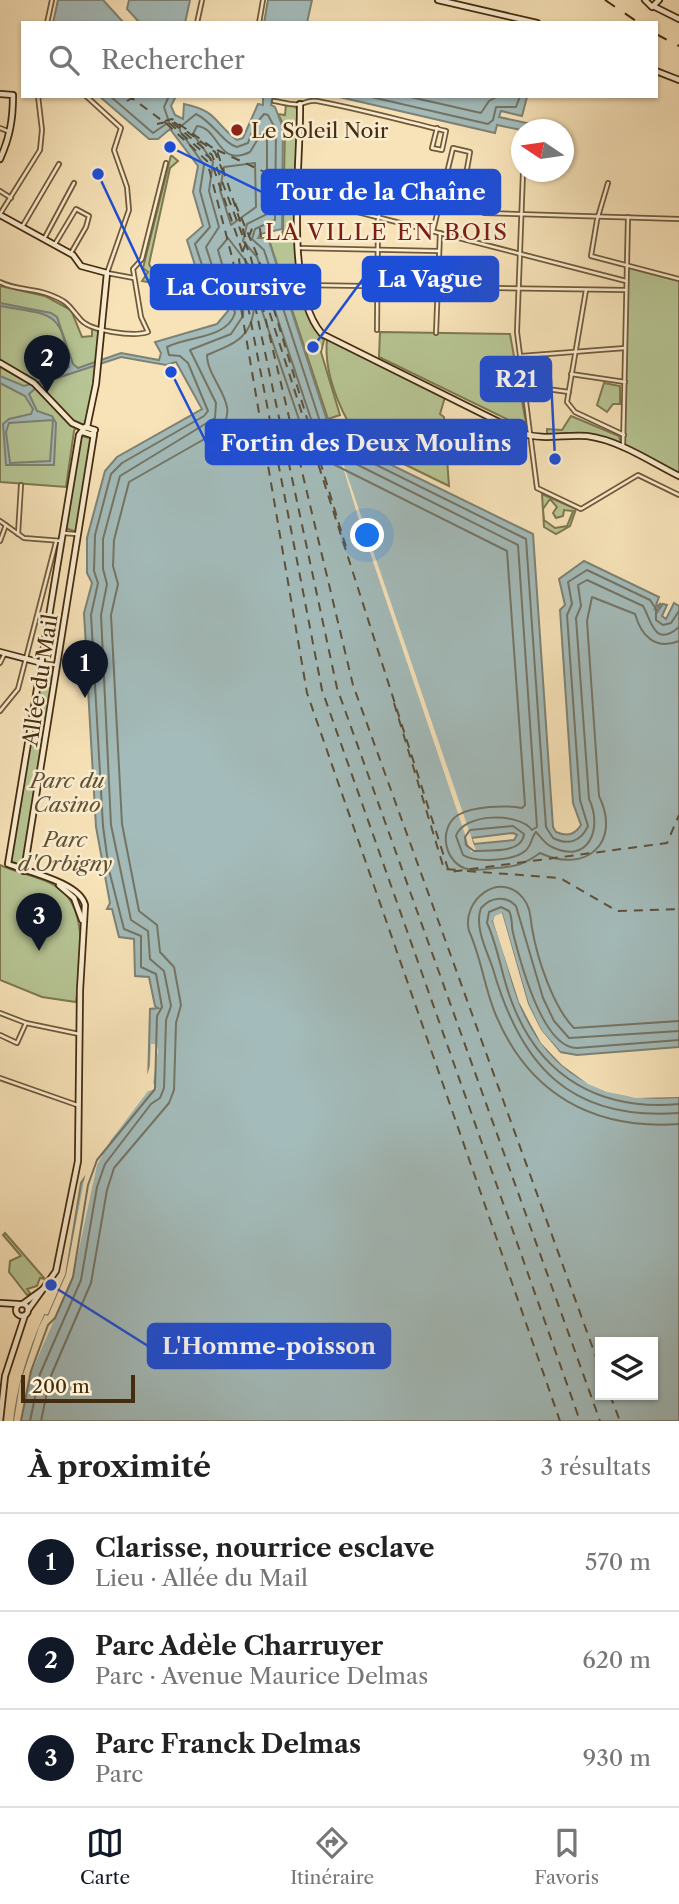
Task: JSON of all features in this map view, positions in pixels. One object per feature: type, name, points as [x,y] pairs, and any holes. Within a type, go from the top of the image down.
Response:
[{"type":"street","points":[[47,21],[52,0]]},
{"type":"street","points":[[197,21],[202,0]]},
{"type":"street","points":[[259,21],[263,0]]},
{"type":"street","points":[[438,0],[528,21]]},
{"type":"street","points":[[644,1],[679,19]]},
{"type":"street","points":[[655,7],[659,1],[666,11]]},
{"type":"street","points":[[658,72],[679,80]]},
{"type":"street","points":[[0,94],[13,95],[10,133],[0,159]]},
{"type":"street","points":[[38,98],[41,147],[0,215],[71,253],[81,267],[134,278]]},
{"type":"street","points":[[88,98],[121,128],[114,146],[127,187],[129,210],[107,273]]},
{"type":"street","points":[[274,101],[300,104],[314,101],[437,128],[446,131],[442,150],[432,148],[437,128]]},
{"type":"street","points":[[300,104],[298,248],[301,285],[317,328],[327,339],[533,437],[586,436],[623,449],[679,476]]},
{"type":"street","points":[[0,128],[10,133]]},
{"type":"street","points":[[433,231],[453,148],[470,152],[465,180],[485,189],[484,213],[679,219]]},
{"type":"street","points":[[0,282],[46,293],[72,305],[81,321],[128,336],[148,332],[141,317],[133,266],[142,259],[166,163]]},
{"type":"street","points":[[22,227],[59,164]]},
{"type":"street","points":[[522,182],[518,289],[521,356],[533,437],[537,488],[576,508],[587,508],[638,475],[679,495]]},
{"type":"street","points":[[44,239],[74,183]]},
{"type":"street","points":[[608,183],[591,256],[679,279]]},
{"type":"street","points":[[0,191],[11,198]]},
{"type":"street","points":[[299,197],[626,281]]},
{"type":"street","points":[[377,330],[378,217],[382,202]]},
{"type":"street","points":[[55,244],[76,209],[89,216],[86,228],[71,253]]},
{"type":"street","points":[[623,449],[628,217]]},
{"type":"street","points":[[436,333],[440,233]]},
{"type":"street","points":[[298,248],[438,251]]},
{"type":"street","name":"Allée du Mail","points":[[8,864],[42,663],[59,541],[63,533],[79,435],[84,429],[98,367],[107,273]]},
{"type":"street","points":[[301,285],[626,290]]},
{"type":"street","points":[[586,289],[567,402],[571,410],[624,435]]},
{"type":"street","points":[[521,356],[626,348]]},
{"type":"street","points":[[0,363],[36,385],[72,423],[84,429]]},
{"type":"street","points":[[571,374],[625,382]]},
{"type":"street","points":[[525,386],[569,392]]},
{"type":"street","name":"Allée du Mail","points":[[24,871],[80,535],[94,434],[84,429]]},
{"type":"street","points":[[18,534],[21,485]]},
{"type":"street","points":[[0,521],[30,539],[59,541],[19,689],[0,711]]},
{"type":"street","points":[[0,541],[6,525]]},
{"type":"street","points":[[63,533],[80,535]]},
{"type":"street","points":[[0,663],[2,652],[26,661],[58,666]]},
{"type":"street","points":[[0,862],[52,881],[67,890],[81,913],[83,934],[77,1105],[78,1154],[61,1256],[50,1282],[27,1313],[16,1334]]},
{"type":"street","points":[[0,1013],[26,1023],[79,1034]]},
{"type":"street","points":[[0,1035],[17,1042],[26,1023]]},
{"type":"street","points":[[0,1077],[77,1105]]},
{"type":"street","points":[[0,1421],[2,1389],[16,1334],[17,1313],[21,1304],[50,1282]]},
{"type":"street","points":[[0,1303],[21,1304]]},
{"type":"street","points":[[0,1303],[17,1313],[27,1313]]},
{"type":"street","points":[[21,1304],[27,1313]]},
{"type":"green space","points":[[286,104],[295,106],[298,111],[295,232],[302,296],[311,322],[324,340],[321,352],[340,415],[328,419],[269,240],[282,235],[283,229],[285,128],[278,114],[285,115]]},
{"type":"green space","points":[[171,155],[178,161],[170,168],[149,264],[155,275],[147,282],[142,281],[148,272],[143,268]]},
{"type":"green space","points":[[627,265],[679,279],[679,476],[624,446]]},
{"type":"green space","points":[[0,286],[45,296],[71,310],[82,337],[92,336],[92,327],[100,329],[97,373],[86,425],[77,425],[74,431],[66,487],[0,482]]},
{"type":"green space","points":[[380,332],[510,334],[526,423],[521,426],[379,357]]},
{"type":"green space","points":[[327,339],[445,397],[440,414],[444,417],[449,486],[367,446],[366,449],[343,412],[332,383],[328,368]]},
{"type":"green space","points":[[604,383],[620,386],[620,404],[613,404],[607,412],[597,405]]},
{"type":"green space","points":[[571,416],[619,436],[621,443],[606,439],[547,434],[547,429],[562,430]]},
{"type":"green space","points":[[81,436],[94,439],[77,532],[65,528]]},
{"type":"green space","points":[[542,494],[576,509],[570,526],[556,534],[544,527]],"holes":[[[550,499],[557,507],[553,513],[556,518],[563,516],[564,510],[573,511],[567,526],[555,528],[544,520],[543,509]]]},
{"type":"green space","points":[[42,666],[56,669],[23,866],[10,861]]},
{"type":"green space","points":[[0,865],[47,881],[69,899],[75,911],[81,942],[76,1002],[42,997],[0,980]]},
{"type":"green space","points":[[5,1233],[45,1279],[40,1278],[37,1286],[27,1289],[30,1293],[27,1295],[9,1272],[10,1261],[21,1256],[3,1235]]},
{"type":"water","points":[[58,0],[103,0],[122,21],[53,21]]},
{"type":"water","points":[[129,0],[190,0],[185,21],[138,21],[127,9]]},
{"type":"water","points":[[268,0],[312,0],[307,21],[264,21]]},
{"type":"water","points":[[101,98],[175,98],[171,106],[175,115],[183,119],[184,104],[203,110],[237,140],[243,138],[258,104],[263,105],[263,98],[273,98],[271,105],[275,107],[283,128],[282,229],[260,234],[258,238],[268,238],[332,436],[533,534],[553,827],[556,832],[570,834],[581,825],[573,803],[560,610],[565,605],[559,579],[584,561],[659,597],[655,608],[661,603],[656,614],[663,604],[667,605],[662,616],[666,619],[674,603],[679,606],[679,1047],[577,1055],[560,1052],[541,1031],[528,1004],[502,914],[493,921],[520,1004],[532,1029],[563,1066],[603,1089],[652,1098],[679,1097],[679,1421],[14,1421],[30,1353],[45,1315],[48,1316],[66,1275],[81,1183],[148,1084],[150,1009],[158,1008],[155,1006],[149,977],[135,976],[134,939],[119,937],[112,909],[107,909],[110,903],[96,827],[88,689],[85,686],[88,682],[84,613],[92,583],[87,573],[87,538],[105,471],[117,457],[202,409],[176,362],[166,365],[121,357],[48,381],[69,367],[58,325],[42,314],[0,306],[0,303],[51,313],[57,317],[73,364],[78,368],[121,353],[159,360],[161,353],[155,342],[217,324],[228,311],[225,299],[205,297],[187,240],[203,226],[193,192],[198,166],[170,129],[158,139],[149,139]],"holes":[[[513,833],[517,835],[514,840],[474,844],[471,838]]]},
{"type":"water","points":[[344,98],[527,98],[522,116],[501,111],[499,117],[511,120],[511,128],[497,125],[495,133]]},
{"type":"water","points":[[0,376],[24,386],[45,380],[29,394],[37,411],[52,416],[56,423],[54,465],[6,465],[3,424],[9,419],[31,414],[33,409],[25,396],[0,383]],"holes":[[[53,420],[50,461],[10,463],[6,432],[9,423]]]},
{"type":"pier","points":[[333,434],[476,851],[471,852],[359,520]]},
{"type":"pier","points":[[502,913],[528,1004],[541,1030],[563,1056],[539,1034],[564,1062],[590,1081],[608,1088],[636,1095],[679,1094],[679,1097],[636,1098],[607,1092],[588,1084],[562,1065],[541,1043],[519,1002],[493,921],[495,916]]},
{"type":"pier","points":[[151,1044],[156,1044],[158,1050],[153,1083],[157,1089],[148,1091],[111,1140],[97,1165],[73,1277],[31,1373],[22,1421],[14,1421],[20,1384],[39,1327],[45,1315],[48,1316],[66,1275],[89,1155],[144,1084],[150,1066]]},
{"type":"ferry route","points":[[127,101],[132,98],[168,125],[207,161],[233,261],[307,693],[560,1421]]},
{"type":"ferry route","points":[[165,121],[172,119],[217,151],[247,242]]},
{"type":"ferry route","points":[[157,124],[170,121],[212,155],[251,258],[353,685],[595,1354]]},
{"type":"ferry route","points":[[174,122],[215,152],[223,172]]},
{"type":"ferry route","points":[[169,123],[210,158],[245,259],[337,688],[600,1421]]},
{"type":"ferry route","points":[[217,150],[271,175]]},
{"type":"ferry route","points":[[235,203],[258,257],[346,547]]},
{"type":"ferry route","points":[[261,237],[260,229],[252,229],[239,260],[322,690],[580,1421]]},
{"type":"ferry route","points":[[255,267],[449,872],[667,843],[679,815]]},
{"type":"ferry route","points":[[394,703],[444,869],[458,870]]},
{"type":"ferry route","points":[[467,871],[560,878],[617,911],[679,909]]},
{"type":"ferry route","points":[[612,1400],[620,1421]]},
{"type":"railway","points":[[605,0],[636,21]]},
{"type":"railway","points":[[658,35],[679,46]]},
{"type":"place","name":"Le Soleil Noir","points":[[237,130]]},
{"type":"place","name":"Tour de la Chaîne","points":[[170,147]]},
{"type":"place","name":"La Coursive","points":[[98,174]]},
{"type":"place","name":"La Vague","points":[[313,347]]},
{"type":"place","name":"Fortin des Deux Moulins","points":[[171,372]]},
{"type":"place","name":"Parc Adèle Charruyer","points":[[47,393]]},
{"type":"place","name":"R21","points":[[555,459]]},
{"type":"place","name":"Clarisse, nourrice esclave","points":[[85,698]]},
{"type":"place","name":"Parc Franck Delmas","points":[[39,951]]},
{"type":"place","name":"L'Homme-poisson","points":[[51,1285]]},
{"type":"district","name":"LA VILLE EN BOIS","points":[[387,232]]},
{"type":"park label","name":"Parc du Casino","points":[[67,792]]},
{"type":"park label","name":"Parc d'Orbigny","points":[[65,851]]}]
